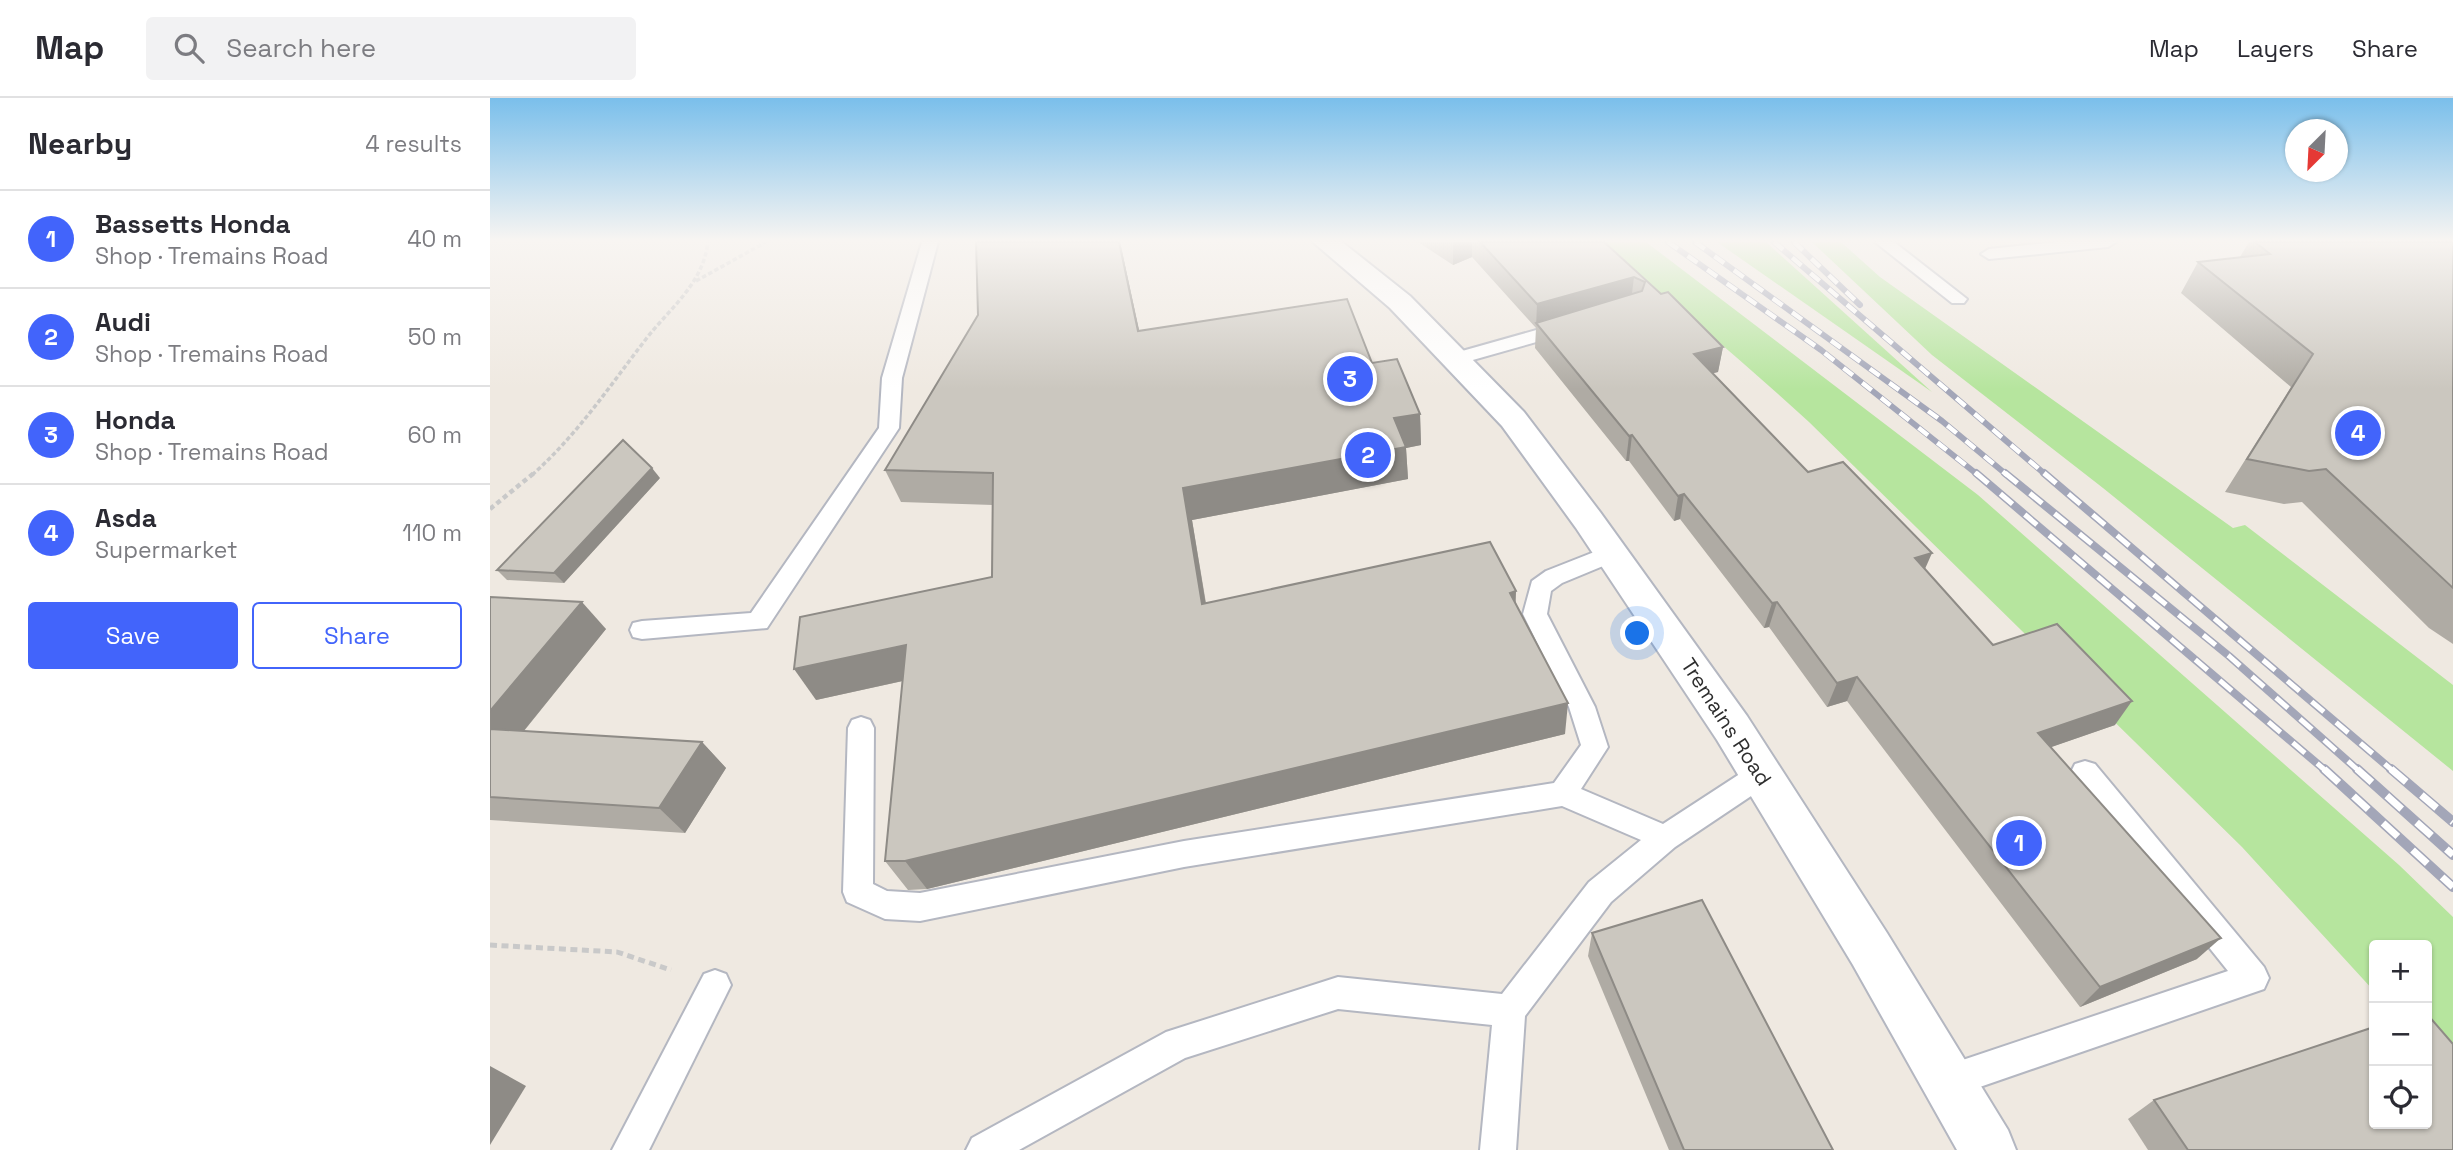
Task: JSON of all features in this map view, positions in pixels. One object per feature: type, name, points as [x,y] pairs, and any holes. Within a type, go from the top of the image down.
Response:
[{"type":"main road","name":"Tremains Road","points":[[1386,291],[1513,419],[1612,553],[1762,774],[1988,1150]]},
{"type":"lane","points":[[642,630],[758,622],[890,428],[892,378],[916,291]]},
{"type":"lane","points":[[1948,291],[1958,299]]},
{"type":"lane","points":[[1455,359],[1581,323]]},
{"type":"lane","points":[[1563,794],[1595,747],[1582,707],[1535,614],[1539,587],[1554,577],[1612,553]]},
{"type":"lane","points":[[861,728],[858,892],[885,905],[920,907],[1184,854],[1563,794],[1595,805],[1665,838]]},
{"type":"lane","points":[[1948,1081],[2253,978],[2085,772]]},
{"type":"lane","points":[[1498,1150],[1509,1012],[1600,892],[1665,838],[1762,774]]},
{"type":"lane","points":[[630,1150],[715,985]]},
{"type":"lane","points":[[984,1150],[1178,1044],[1338,993],[1509,1012]]},
{"type":"path","points":[[490,509],[569,439],[648,335],[687,291]]},
{"type":"path","points":[[490,945],[617,952],[715,985]]},
{"type":"green space","points":[[1657,291],[1710,291],[1978,495],[2399,865],[2453,917],[2453,1091],[2432,1066],[2432,940],[2369,940],[2369,986],[2242,847],[1809,422]]},
{"type":"green space","points":[[1787,291],[1820,291],[1932,392]]},
{"type":"green space","points":[[1864,291],[1900,291],[2233,528],[2245,525],[2453,685],[2453,771],[2103,488],[1932,355]]},
{"type":"building","points":[[977,291],[1129,291],[1138,331],[1347,299],[1372,363],[1397,359],[1420,414],[1394,418],[1406,447],[1183,488],[1202,604],[1490,542],[1516,591],[1510,593],[1568,703],[905,861],[885,861],[906,645],[794,669],[800,617],[992,577],[993,473],[885,470],[978,315]]},
{"type":"building","points":[[1525,291],[1583,291],[1537,304]]},
{"type":"building","points":[[1642,291],[1658,291],[1661,294],[1668,292],[1723,347],[1694,354],[1808,472],[1843,462],[1932,553],[1915,558],[1993,645],[2057,624],[2132,701],[2038,733],[2221,938],[2100,987],[1857,677],[1837,683],[1777,602],[1772,603],[1684,494],[1678,496],[1632,435],[1629,436],[1536,323]]},
{"type":"building","points":[[2234,291],[2453,291],[2453,588],[2326,469],[2309,471],[2247,459],[2313,354]]},
{"type":"building","points":[[623,440],[652,468],[554,573],[497,570]]},
{"type":"building","points":[[490,597],[582,602],[490,711]]},
{"type":"building","points":[[490,729],[702,742],[659,808],[490,797]]},
{"type":"building","points":[[1702,900],[1833,1150],[1684,1150],[1592,933]]},
{"type":"building","points":[[2432,1020],[2453,1044],[2453,1150],[2188,1150],[2154,1100],[2369,1029],[2369,1129],[2432,1129]]},
{"type":"railway","points":[[1738,291],[1821,350],[1978,475]]},
{"type":"railway","points":[[1763,291],[1942,421],[2007,475]]},
{"type":"railway","points":[[1831,291],[2046,475]]},
{"type":"railway","points":[[1845,291],[1860,305]]},
{"type":"railway","points":[[1976,473],[2326,771]]},
{"type":"railway","points":[[2005,473],[2229,656],[2359,771]]},
{"type":"railway","points":[[2044,473],[2393,771]]},
{"type":"railway","points":[[2324,769],[2453,887]]},
{"type":"railway","points":[[2357,769],[2453,855]]},
{"type":"railway","points":[[2391,769],[2453,822]]},
{"type":"place","name":"Honda","points":[[1350,379]]},
{"type":"place","name":"Asda","points":[[2358,433]]},
{"type":"place","name":"Audi","points":[[1368,455]]},
{"type":"place","name":"Bassetts Honda","points":[[2019,843]]}]
